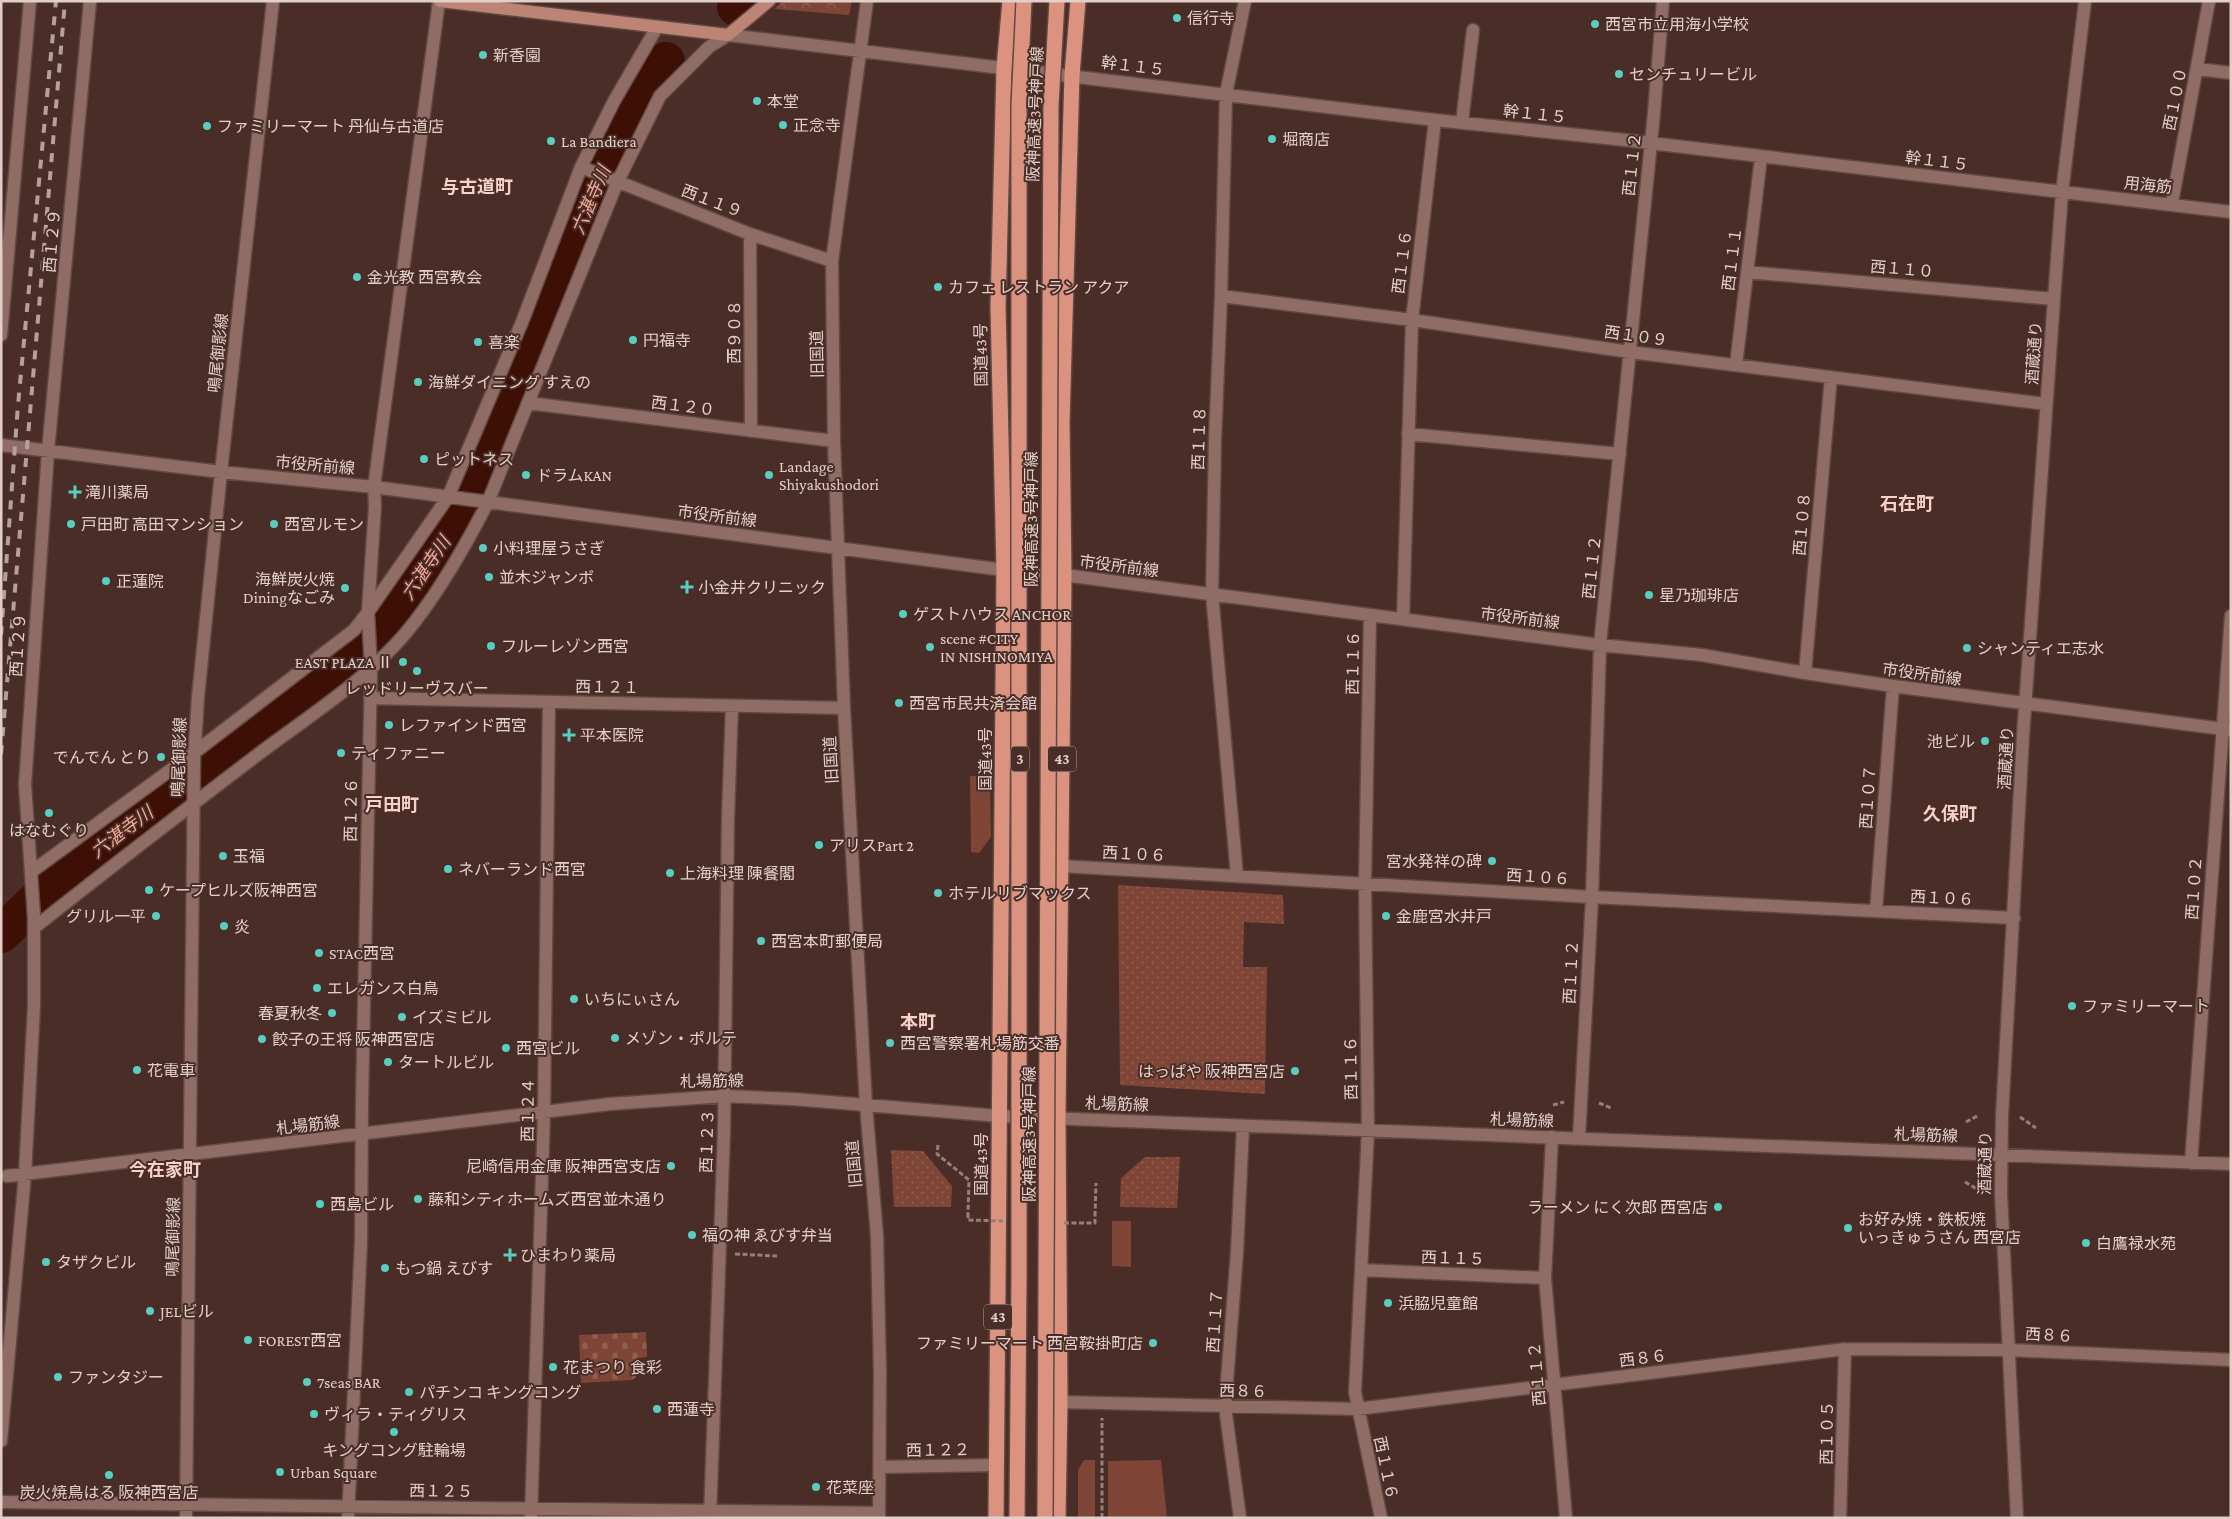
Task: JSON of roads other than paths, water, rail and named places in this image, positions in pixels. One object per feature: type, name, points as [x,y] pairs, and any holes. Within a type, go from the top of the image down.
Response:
[{"type":"highway","name":"国道43号","points":[[996,1518],[1004,570],[998,307],[1004,68],[1010,1]]},
{"type":"highway","name":"阪神高速3号神戸線","points":[[1017,1518],[1019,1238],[1019,105],[1024,1]]},
{"type":"highway","name":"阪神高速3号神戸線","points":[[1045,1518],[1051,105],[1057,1]]},
{"type":"highway","name":"43","points":[[1058,1518],[1060,1402],[1058,1118],[1064,576],[1063,333],[1072,76],[1078,1]]},
{"type":"main road","points":[[440,1],[728,35],[769,1]]},
{"type":"street","points":[[1,335],[30,1]]},
{"type":"street","name":"西１２９","points":[[1,1441],[25,1174],[34,1006],[34,922],[25,785],[48,451],[90,1]]},
{"type":"street","name":"鳴尾御影線","points":[[186,1518],[195,756],[221,472],[273,1]]},
{"type":"street","name":"西１２６","points":[[348,1512],[361,1241],[361,1135],[371,664],[368,617],[375,506],[374,487],[440,1]]},
{"type":"street","name":"旧国道","points":[[867,1],[832,261],[834,441],[844,708],[866,1105],[877,1244],[880,1516]]},
{"type":"street","name":"西１１８","points":[[1237,876],[1212,594],[1226,94],[1245,1]]},
{"type":"street","name":"西１１２","points":[[1578,1138],[1592,897],[1600,645],[1663,1]]},
{"type":"street","name":"酒蔵通り","points":[[2016,1518],[2001,1193],[2002,1155],[2026,705],[2046,404],[2062,193],[2086,1]]},
{"type":"street","name":"西１００","points":[[2172,203],[2210,1]]},
{"type":"street","points":[[31,872],[195,756],[368,617],[452,498],[584,169],[614,101],[657,27]]},
{"type":"street","points":[[1462,122],[1472,30]]},
{"type":"street","points":[[34,922],[371,664],[405,633],[434,592],[475,527],[528,403],[614,181],[660,96],[709,47],[728,35]]},
{"type":"street","name":"幹１１５","points":[[728,35],[2062,193]]},
{"type":"street","points":[[2198,69],[2231,73]]},
{"type":"street","name":"西１１６","points":[[1403,619],[1412,320],[1436,120]]},
{"type":"street","name":"西１１１","points":[[1736,365],[1761,157]]},
{"type":"street","name":"西１１９","points":[[584,169],[750,234],[832,261]]},
{"type":"street","name":"用海筋","points":[[2062,193],[2172,203],[2231,212]]},
{"type":"street","name":"西９０８","points":[[750,234],[751,431]]},
{"type":"street","name":"西１１０","points":[[1747,272],[2054,299]]},
{"type":"street","name":"西１０９","points":[[1221,296],[1412,320],[1630,352],[2046,404]]},
{"type":"street","name":"西１０８","points":[[1805,674],[1831,377]]},
{"type":"street","name":"西１２０","points":[[528,403],[834,441]]},
{"type":"street","points":[[1408,434],[1620,454]]},
{"type":"street","name":"市役所前線","points":[[1,445],[221,472],[374,487],[1004,570],[1212,594],[1600,645],[1702,655],[1805,674],[2026,705],[2226,730]]},
{"type":"street","name":"西１１６","points":[[1370,615],[1366,883],[1368,1130],[1355,1392],[1380,1518]]},
{"type":"street","name":"西１０２","points":[[2191,1163],[2226,730],[2231,616]]},
{"type":"street","name":"西１０７","points":[[1876,911],[1892,686]]},
{"type":"street","name":"西１２１","points":[[370,698],[844,708]]},
{"type":"street","name":"西１２４","points":[[531,1513],[544,1113],[549,702]]},
{"type":"street","name":"西１２３","points":[[710,1515],[725,1096],[728,817],[732,706]]},
{"type":"street","name":"西１０６","points":[[1061,866],[1592,897],[2014,918]]},
{"type":"street","name":"札場筋線","points":[[7,1176],[610,1104],[725,1096],[999,1116],[2231,1164]]},
{"type":"street","name":"西１１７","points":[[1240,1518],[1225,1407],[1237,1252],[1243,1126]]},
{"type":"street","name":"西１１２","points":[[1552,1137],[1545,1278],[1566,1518]]},
{"type":"street","name":"西１１５","points":[[1361,1270],[1545,1278]]},
{"type":"street","name":"西８６","points":[[1060,1402],[1357,1409],[1845,1349],[2009,1350],[2231,1360]]},
{"type":"street","name":"西１０５","points":[[1840,1518],[1845,1349]]},
{"type":"street","name":"西１２２","points":[[880,1467],[997,1465]]},
{"type":"street","name":"西１２５","points":[[1,1502],[186,1504],[348,1512],[880,1516]]},
{"type":"waterway","name":"六湛寺川","points":[[736,7],[743,1]]},
{"type":"waterway","name":"六湛寺川","points":[[1,934],[58,880],[174,791],[353,659],[390,621],[455,525],[481,476],[546,320],[596,185],[640,90],[666,61]]},
{"type":"railway","points":[[1,635],[18,405],[56,1]]},
{"type":"railway","points":[[1,754],[65,1]]},
{"type":"place","name":"信行寺","points":[[1177,18]]},
{"type":"place","name":"西宮市立用海小学校","points":[[1595,24]]},
{"type":"place","name":"新香園","points":[[483,55]]},
{"type":"place","name":"センチュリービル","points":[[1619,74]]},
{"type":"place","name":"本堂","points":[[757,101]]},
{"type":"place","name":"正念寺","points":[[783,125]]},
{"type":"place","name":"ファミリーマート 丹仙与古道店","points":[[207,126]]},
{"type":"place","name":"堀商店","points":[[1272,139]]},
{"type":"place","name":"La Bandiera","points":[[551,141]]},
{"type":"place","name":"金光教 西宮教会","points":[[357,277]]},
{"type":"place","name":"カフェ レストラン アクア","points":[[938,287]]},
{"type":"place","name":"円福寺","points":[[633,340]]},
{"type":"place","name":"喜楽","points":[[478,342]]},
{"type":"place","name":"海鮮ダイニング すえの","points":[[418,382]]},
{"type":"place","name":"ピットネス","points":[[424,459]]},
{"type":"place","name":"ドラムKAN","points":[[526,475]]},
{"type":"place","name":"Landage Shiyakushodori","points":[[769,475]]},
{"type":"place","name":"滝川薬局","points":[[75,492]]},
{"type":"place","name":"戸田町 高田マンション","points":[[71,524]]},
{"type":"place","name":"西宮ルモン","points":[[274,524]]},
{"type":"place","name":"小料理屋うさぎ","points":[[483,548]]},
{"type":"place","name":"並木ジャンボ","points":[[489,577]]},
{"type":"place","name":"正蓮院","points":[[106,581]]},
{"type":"place","name":"小金井クリニック","points":[[687,587]]},
{"type":"place","name":"海鮮炭火焼 Diningなごみ","points":[[345,588]]},
{"type":"place","name":"星乃珈琲店","points":[[1649,595]]},
{"type":"place","name":"ゲストハウス ANCHOR","points":[[903,614]]},
{"type":"place","name":"フルーレゾン西宮","points":[[491,646]]},
{"type":"place","name":"scene #CITY IN NISHINOMIYA","points":[[930,647]]},
{"type":"place","name":"シャンティエ志水","points":[[1967,648]]},
{"type":"place","name":"EAST PLAZA Ⅱ","points":[[403,662]]},
{"type":"place","name":"レッドリーヴスバー","points":[[417,671]]},
{"type":"place","name":"西宮市民共済会館","points":[[899,703]]},
{"type":"place","name":"レファインド西宮","points":[[389,725]]},
{"type":"place","name":"平本医院","points":[[569,735]]},
{"type":"place","name":"池ビル","points":[[1985,741]]},
{"type":"place","name":"ティファニー","points":[[341,753]]},
{"type":"place","name":"でんでん とり","points":[[161,757]]},
{"type":"place","name":"はなむぐり","points":[[49,813]]},
{"type":"place","name":"アリスPart 2","points":[[819,845]]},
{"type":"place","name":"玉福","points":[[223,856]]},
{"type":"place","name":"宮水発祥の碑","points":[[1492,861]]},
{"type":"place","name":"ネバーランド西宮","points":[[448,869]]},
{"type":"place","name":"上海料理 陳餐閣","points":[[670,873]]},
{"type":"place","name":"ケープヒルズ阪神西宮","points":[[149,890]]},
{"type":"place","name":"ホテルリブマックス","points":[[938,893]]},
{"type":"place","name":"グリル一平","points":[[156,916]]},
{"type":"place","name":"金鹿宮水井戸","points":[[1386,916]]},
{"type":"place","name":"炎","points":[[224,926]]},
{"type":"place","name":"西宮本町郵便局","points":[[761,941]]},
{"type":"place","name":"STAC西宮","points":[[319,953]]},
{"type":"place","name":"エレガンス白鳥","points":[[317,988]]},
{"type":"place","name":"いちにぃさん","points":[[574,999]]},
{"type":"place","name":"ファミリーマート","points":[[2072,1006]]},
{"type":"place","name":"春夏秋冬","points":[[332,1013]]},
{"type":"place","name":"イズミビル","points":[[402,1017]]},
{"type":"place","name":"メゾン・ポルテ","points":[[615,1038]]},
{"type":"place","name":"餃子の王将 阪神西宮店","points":[[262,1039]]},
{"type":"place","name":"西宮警察署札場筋交番","points":[[890,1043]]},
{"type":"place","name":"西宮ビル","points":[[506,1048]]},
{"type":"place","name":"タートルビル","points":[[388,1062]]},
{"type":"place","name":"花電車","points":[[137,1070]]},
{"type":"place","name":"はっぱや 阪神西宮店","points":[[1295,1071]]},
{"type":"place","name":"尼崎信用金庫 阪神西宮支店","points":[[671,1166]]},
{"type":"place","name":"藤和シティホームズ西宮並木通り","points":[[418,1199]]},
{"type":"place","name":"西島ビル","points":[[320,1204]]},
{"type":"place","name":"ラーメン にく次郎 西宮店","points":[[1718,1207]]},
{"type":"place","name":"お好み焼・鉄板焼 いっきゅうさん 西宮店","points":[[1848,1228]]},
{"type":"place","name":"福の神 ゑびす弁当","points":[[692,1235]]},
{"type":"place","name":"白鷹禄水苑","points":[[2086,1243]]},
{"type":"place","name":"ひまわり薬局","points":[[510,1255]]},
{"type":"place","name":"タザクビル","points":[[46,1262]]},
{"type":"place","name":"もつ鍋 えびす","points":[[385,1268]]},
{"type":"place","name":"浜脇児童館","points":[[1388,1303]]},
{"type":"place","name":"JELビル","points":[[150,1311]]},
{"type":"place","name":"FOREST西宮","points":[[248,1340]]},
{"type":"place","name":"ファミリーマート 西宮鞍掛町店","points":[[1153,1343]]},
{"type":"place","name":"花まつり 食彩","points":[[553,1367]]},
{"type":"place","name":"ファンタジー","points":[[58,1377]]},
{"type":"place","name":"7seas BAR","points":[[307,1382]]},
{"type":"place","name":"パチンコ キングコング","points":[[409,1392]]},
{"type":"place","name":"西蓮寺","points":[[657,1409]]},
{"type":"place","name":"ヴィラ・ティグリス","points":[[314,1414]]},
{"type":"place","name":"キングコング駐輪場","points":[[394,1432]]},
{"type":"place","name":"Urban Square","points":[[280,1472]]},
{"type":"place","name":"炭火焼鳥はる 阪神西宮店","points":[[109,1475]]},
{"type":"place","name":"花菜座","points":[[816,1487]]},
{"type":"district","name":"与古道町","points":[[477,187]]},
{"type":"district","name":"石在町","points":[[1907,504]]},
{"type":"district","name":"戸田町","points":[[392,805]]},
{"type":"district","name":"久保町","points":[[1950,814]]},
{"type":"district","name":"本町","points":[[918,1022]]},
{"type":"district","name":"今在家町","points":[[165,1170]]}]
